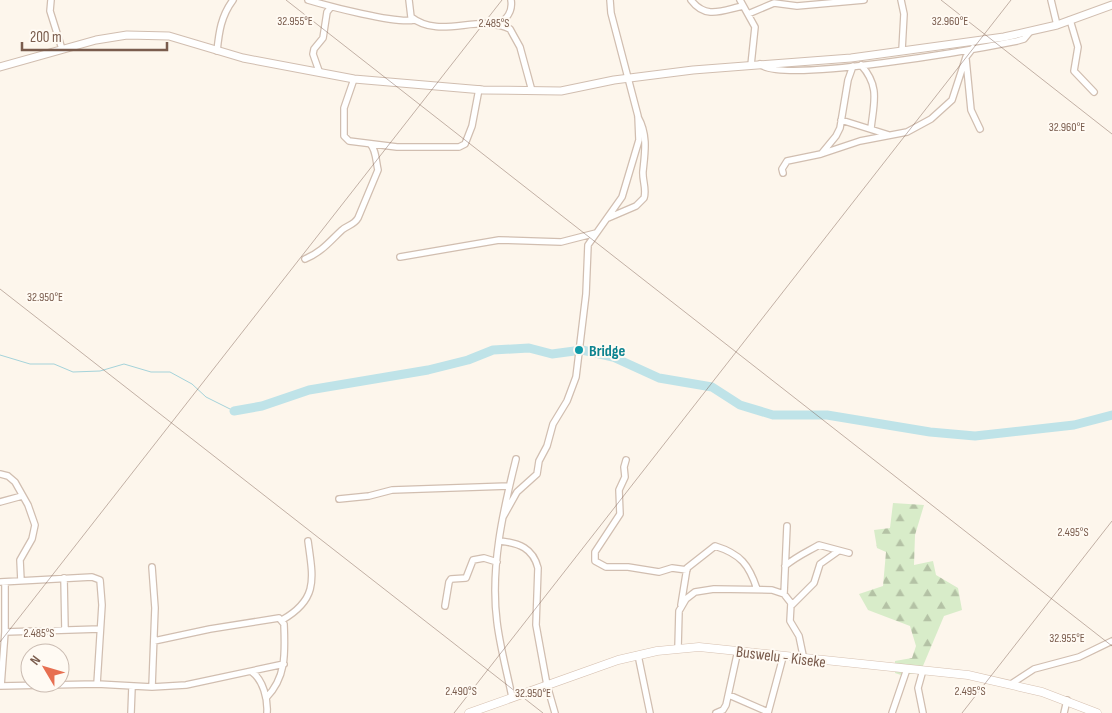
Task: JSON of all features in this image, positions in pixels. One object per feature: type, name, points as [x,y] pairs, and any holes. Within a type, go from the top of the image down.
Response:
[{"type":"main road","name":"Buswelu - Kiseke","points":[[469,713],[592,668],[638,655],[678,648],[738,650],[804,660],[923,670],[1011,684],[1067,700],[1097,713]]},
{"type":"street","points":[[51,0],[50,12],[62,49]]},
{"type":"street","points":[[217,51],[221,22],[225,10],[233,0]]},
{"type":"street","points":[[308,0],[331,7],[401,22],[414,20]]},
{"type":"street","points":[[409,0],[409,14],[414,20],[428,26],[505,26],[514,33],[532,91]]},
{"type":"street","points":[[497,25],[508,16],[511,10],[511,0]]},
{"type":"street","points":[[604,221],[636,206],[644,198],[643,173],[646,148],[644,128],[638,116],[611,13],[610,0]]},
{"type":"street","points":[[691,0],[700,10],[706,12],[721,12],[743,6]]},
{"type":"street","points":[[740,0],[755,30],[751,65]]},
{"type":"street","points":[[748,14],[776,2],[787,6],[864,0]]},
{"type":"street","points":[[902,0],[904,14],[902,50]]},
{"type":"street","points":[[1051,0],[1057,25]]},
{"type":"street","points":[[0,67],[62,49],[128,35],[180,38],[243,58],[320,71],[354,79],[479,89],[567,90],[629,78],[760,64],[808,62],[1029,33],[1112,5]]},
{"type":"street","points":[[320,71],[313,54],[314,49],[323,38],[326,15],[331,7]]},
{"type":"street","points":[[1070,20],[1078,47],[1074,71],[1094,92]]},
{"type":"street","points":[[760,64],[766,68],[816,71],[890,61],[909,61],[973,48],[1017,42],[1024,39],[1029,33]]},
{"type":"street","points":[[783,173],[782,170],[787,161],[821,154],[860,141],[891,136],[918,127],[948,106],[952,100],[966,58],[973,48]]},
{"type":"street","points":[[964,50],[971,110],[980,129]]},
{"type":"street","points":[[861,65],[870,75],[874,86],[871,128]]},
{"type":"street","points":[[821,154],[836,136],[841,120],[848,80],[853,66]]},
{"type":"street","points":[[354,79],[344,108],[344,136],[349,141],[397,147],[462,147],[467,142],[472,126],[479,89]]},
{"type":"street","points":[[503,518],[517,492],[538,471],[539,460],[547,446],[553,424],[571,391],[577,372],[577,356],[581,341],[586,294],[588,245],[622,197],[631,161],[638,145],[638,116]]},
{"type":"street","points":[[841,120],[871,128],[891,136]]},
{"type":"street","points":[[305,259],[321,250],[343,229],[355,223],[358,218],[378,170],[374,150],[370,144]]},
{"type":"street","points":[[400,257],[499,240],[561,242],[596,232]]},
{"type":"street","points":[[512,697],[497,621],[497,562],[503,518],[516,459]]},
{"type":"street","points":[[626,460],[624,467],[625,477],[618,494],[620,514],[595,552],[595,561],[606,567],[628,567],[659,572],[672,568],[687,570]]},
{"type":"street","points":[[0,474],[12,478],[28,505],[35,525],[32,539],[20,560],[21,582]]},
{"type":"street","points":[[339,498],[369,496],[392,490],[510,486]]},
{"type":"street","points":[[0,502],[22,496]]},
{"type":"street","points":[[787,526],[784,594],[791,606],[790,621],[799,636],[804,660]]},
{"type":"street","points":[[154,641],[273,618],[282,620],[302,607],[311,588],[312,575],[308,541]]},
{"type":"street","points":[[500,541],[518,543],[528,550],[538,568],[536,625],[547,685],[555,713]]},
{"type":"street","points":[[785,566],[798,554],[810,552],[819,545],[837,552],[849,554]]},
{"type":"street","points":[[678,648],[678,617],[687,570],[694,560],[713,547],[718,547],[741,559],[748,566],[757,589]]},
{"type":"street","points":[[791,606],[814,583],[820,564],[837,552]]},
{"type":"street","points":[[444,606],[449,582],[451,579],[466,578],[473,560],[484,558],[497,562]]},
{"type":"street","points":[[152,567],[155,608],[152,687]]},
{"type":"street","points":[[97,684],[102,605],[100,580],[92,577],[3,582],[5,632],[1,686],[97,684],[152,687],[186,685],[284,664]]},
{"type":"street","points":[[64,578],[65,630]]},
{"type":"street","points":[[681,605],[695,592],[703,590],[757,589],[778,591],[784,594]]},
{"type":"street","points":[[266,698],[276,686],[284,664],[284,624],[282,620]]},
{"type":"street","points":[[5,632],[100,629]]},
{"type":"street","points":[[1011,684],[1034,669],[1091,653],[1112,642]]},
{"type":"street","points":[[716,713],[723,710],[729,695],[738,650]]},
{"type":"street","points":[[638,655],[650,713]]},
{"type":"street","points":[[729,695],[770,712],[783,657]]},
{"type":"street","points":[[892,713],[907,669]]},
{"type":"street","points":[[923,670],[918,688],[923,713]]},
{"type":"street","points":[[252,672],[261,683],[266,698],[266,713]]},
{"type":"street","points":[[131,713],[132,687]]},
{"type":"street","points":[[1064,713],[1067,700]]},
{"type":"green space","points":[[893,503],[924,505],[915,535],[914,565],[933,561],[936,575],[958,588],[962,610],[944,616],[920,673],[901,675],[895,673],[895,661],[912,658],[916,646],[910,626],[868,610],[859,594],[883,586],[886,552],[877,548],[874,530],[890,528]]},
{"type":"waterway","points":[[234,411],[262,406],[309,390],[428,370],[468,360],[493,350],[529,348],[552,354],[582,350],[613,357],[659,378],[712,387],[740,405],[773,415],[827,415],[930,432],[975,436],[1074,425],[1112,415]]},
{"type":"waterway","points":[[0,355],[30,364],[54,364],[73,372],[100,371],[124,364],[151,372],[170,372],[192,384],[206,397],[234,411]]},
{"type":"place","name":"Bridge","points":[[579,350]]}]
